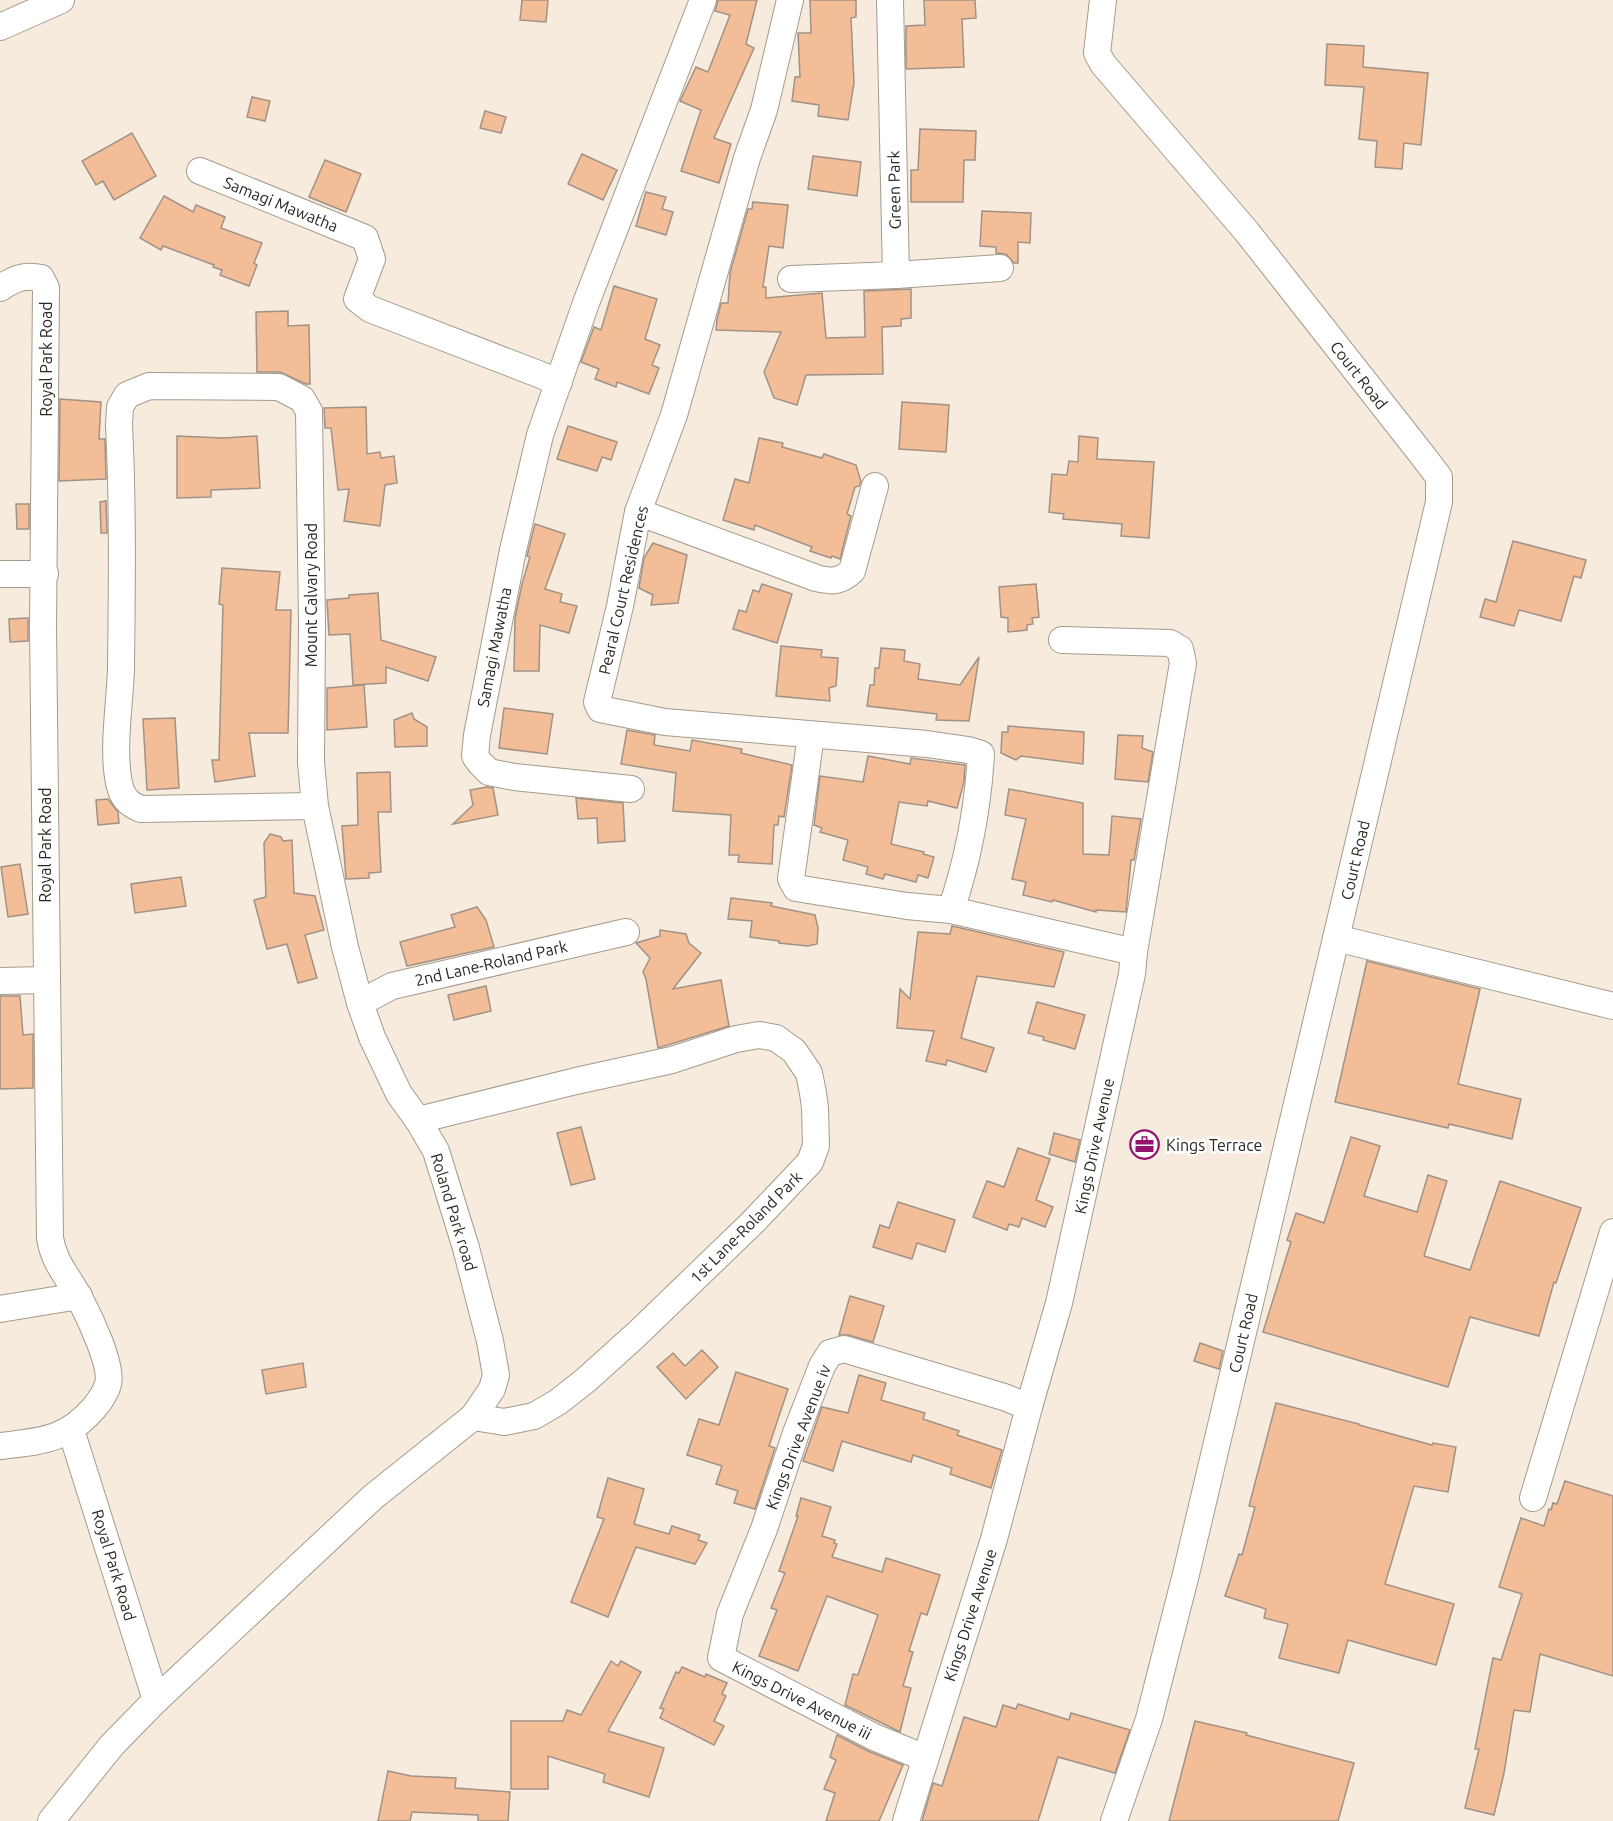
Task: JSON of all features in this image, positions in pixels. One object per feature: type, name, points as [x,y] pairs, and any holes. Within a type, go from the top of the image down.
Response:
[{"type":"street","points":[[0,27],[61,0]]},
{"type":"street","name":"Samagi Mawatha","points":[[631,789],[514,777],[489,772],[475,756],[477,735],[513,550],[540,435],[586,303],[702,0]]},
{"type":"street","name":"Pearal Court Residences","points":[[790,0],[764,110],[747,158],[674,415],[639,512],[618,617],[597,702],[600,709],[665,722],[927,744],[981,754],[979,787],[971,833],[951,910]]},
{"type":"street","name":"Green Park","points":[[890,0],[896,275]]},
{"type":"street","name":"Court Road","points":[[1103,0],[1097,41],[1097,53],[1103,64],[1247,232],[1439,477],[1440,502],[1186,1574],[1149,1719],[1114,1821]]},
{"type":"street","name":"Samagi Mawatha","points":[[200,171],[365,238],[372,260],[357,299],[370,309],[560,382]]},
{"type":"street","points":[[791,279],[1000,268]]},
{"type":"street","name":"Royal Park Road","points":[[0,288],[14,279],[30,275],[41,278],[46,288],[43,627],[50,1238],[52,1252],[64,1275],[79,1296],[104,1354],[109,1384],[99,1402],[71,1430],[54,1437],[0,1446]]},
{"type":"street","name":"Mount Calvary Road","points":[[149,386],[279,387],[302,399],[309,411],[311,762],[315,806],[141,808],[133,806],[126,800],[119,781],[117,739],[120,706],[122,568],[120,407],[127,395],[149,386]]},
{"type":"street","points":[[639,512],[831,582],[842,580],[852,571],[875,486]]},
{"type":"street","points":[[0,574],[45,574]]},
{"type":"street","name":"Kings Drive Avenue","points":[[906,1821],[994,1539],[1059,1303],[1090,1169],[1115,1043],[1132,975],[1183,663],[1180,649],[1170,643],[1062,640]]},
{"type":"street","points":[[811,735],[791,879],[796,888],[951,910],[1134,952]]},
{"type":"street","name":"Roland Park road","points":[[51,1821],[112,1745],[156,1700],[373,1497],[473,1417],[492,1389],[496,1375],[490,1341],[466,1248],[436,1151],[399,1094],[372,1037],[360,1003],[345,947],[315,806]]},
{"type":"street","name":"2nd Lane-Roland Park","points":[[360,1003],[392,986],[626,932]]},
{"type":"street","points":[[1336,938],[1613,1006]]},
{"type":"street","points":[[0,981],[46,980]]},
{"type":"street","name":"1st Lane-Roland Park","points":[[418,1120],[672,1060],[736,1039],[759,1035],[776,1038],[794,1051],[809,1073],[813,1093],[816,1146],[810,1162],[753,1222],[637,1334],[586,1380],[558,1402],[534,1416],[504,1422],[473,1417]]},
{"type":"street","points":[[1533,1498],[1613,1232]]},
{"type":"street","points":[[0,1309],[79,1296]]},
{"type":"street","name":"Kings Drive Avenue iv","points":[[730,1614],[764,1529],[796,1433],[822,1366],[830,1353],[844,1349],[1004,1397],[1029,1407]]},
{"type":"street","name":"Royal Park Road","points":[[71,1430],[156,1700]]},
{"type":"street","name":"Kings Drive Avenue iii","points":[[730,1614],[721,1658],[874,1737],[925,1758]]},
{"type":"building","points":[[522,0],[548,0],[546,22],[520,20]]},
{"type":"building","points":[[718,0],[757,0],[746,44],[754,48],[714,138],[731,144],[719,183],[681,171],[701,110],[680,101],[696,67],[708,72],[730,15],[715,11]]},
{"type":"building","points":[[810,0],[856,0],[856,17],[851,18],[854,83],[848,120],[818,116],[819,105],[792,101],[795,77],[800,77],[798,33],[811,33]]},
{"type":"building","points":[[924,0],[975,0],[976,18],[962,19],[964,67],[906,69],[906,26],[925,25]]},
{"type":"building","points":[[1327,44],[1364,46],[1363,67],[1428,73],[1421,145],[1404,143],[1402,169],[1375,167],[1377,141],[1359,139],[1364,87],[1325,85]]},
{"type":"building","points":[[252,97],[270,101],[265,121],[247,117]]},
{"type":"building","points":[[485,111],[506,117],[501,133],[480,128]]},
{"type":"building","points":[[920,129],[976,131],[975,160],[964,160],[963,202],[911,202],[911,170],[918,170]]},
{"type":"building","points":[[132,133],[156,176],[114,200],[103,181],[96,185],[82,161]]},
{"type":"building","points":[[582,154],[617,170],[603,200],[568,184]]},
{"type":"building","points":[[813,156],[861,162],[857,196],[808,189]]},
{"type":"building","points":[[325,160],[361,174],[346,212],[309,197]]},
{"type":"building","points":[[646,192],[666,197],[662,209],[673,212],[666,235],[636,226]]},
{"type":"building","points":[[164,196],[193,212],[196,205],[225,217],[221,228],[262,243],[254,263],[257,265],[249,286],[220,275],[222,270],[213,267],[214,265],[163,246],[161,250],[140,238]]},
{"type":"building","points":[[753,202],[788,205],[783,248],[769,246],[763,287],[766,287],[766,298],[822,293],[826,338],[865,337],[864,291],[911,289],[911,318],[901,319],[901,326],[882,327],[883,374],[806,375],[797,405],[774,398],[764,372],[781,332],[716,330],[721,303],[728,303],[730,273],[748,209],[752,209]]},
{"type":"building","points":[[982,211],[1031,213],[1030,243],[1018,242],[1018,263],[1014,263],[1006,254],[996,253],[996,247],[980,246]]},
{"type":"building","points":[[614,286],[657,299],[645,339],[660,345],[652,365],[659,368],[649,394],[617,382],[616,387],[595,379],[599,369],[581,362],[594,327],[601,330]]},
{"type":"building","points":[[288,311],[288,326],[309,325],[310,384],[280,372],[257,372],[256,312]]},
{"type":"building","points":[[60,399],[101,402],[99,439],[105,439],[106,479],[59,481]]},
{"type":"building","points":[[902,402],[949,405],[946,452],[899,449]]},
{"type":"building","points":[[366,407],[367,454],[380,452],[381,458],[394,456],[397,483],[385,485],[380,526],[344,521],[349,489],[338,490],[331,428],[325,428],[324,408]]},
{"type":"building","points":[[568,426],[617,442],[611,460],[602,457],[597,471],[557,459]]},
{"type":"building","points":[[177,436],[223,438],[257,436],[260,488],[211,490],[211,497],[177,498]]},
{"type":"building","points":[[1079,436],[1098,438],[1097,459],[1154,462],[1149,538],[1121,536],[1122,524],[1063,519],[1064,514],[1049,512],[1052,474],[1067,475],[1069,461],[1078,462]]},
{"type":"building","points":[[759,438],[783,443],[782,447],[822,458],[824,454],[856,465],[861,482],[855,487],[847,514],[851,516],[840,559],[810,551],[812,547],[755,525],[754,530],[723,520],[735,479],[749,483]]},
{"type":"building","points":[[106,501],[107,533],[101,533],[100,502]]},
{"type":"building","points":[[16,504],[29,504],[29,529],[17,529]]},
{"type":"building","points":[[535,524],[565,534],[545,589],[562,594],[560,602],[577,606],[569,633],[540,625],[539,671],[514,671],[515,618],[530,557],[527,556]]},
{"type":"building","points":[[1513,541],[1586,560],[1581,578],[1574,576],[1561,621],[1519,610],[1514,626],[1480,617],[1485,599],[1496,602]]},
{"type":"building","points":[[653,543],[687,555],[678,603],[651,605],[653,595],[639,588],[644,558]]},
{"type":"building","points":[[222,568],[280,572],[276,610],[291,610],[288,733],[249,733],[255,776],[215,782],[212,760],[219,760],[223,605],[219,604]]},
{"type":"building","points":[[762,584],[792,594],[777,643],[733,629],[739,610],[746,612],[753,590],[759,592]]},
{"type":"building","points":[[1036,584],[1039,617],[1032,618],[1033,624],[1027,625],[1027,630],[1008,632],[1008,618],[1001,617],[999,587]]},
{"type":"building","points":[[378,593],[381,640],[436,657],[428,681],[386,667],[386,683],[353,685],[350,634],[329,635],[327,600],[349,598],[349,595]]},
{"type":"building","points":[[28,618],[28,641],[10,642],[9,619]]},
{"type":"building","points":[[781,646],[822,650],[821,657],[838,658],[836,686],[829,688],[830,701],[776,696]]},
{"type":"building","points":[[881,648],[905,650],[904,661],[920,664],[918,679],[960,685],[979,657],[969,721],[936,720],[937,714],[867,706],[870,685],[874,685],[875,668],[879,668]]},
{"type":"building","points":[[364,685],[367,727],[327,730],[327,688]]},
{"type":"building","points":[[504,708],[553,714],[547,754],[499,748]]},
{"type":"building","points":[[412,713],[414,719],[427,727],[427,746],[395,747],[394,720]]},
{"type":"building","points":[[175,718],[179,788],[147,790],[143,719]]},
{"type":"building","points":[[1008,726],[1084,732],[1083,764],[1021,756],[1016,760],[1001,753],[1002,732],[1008,732]]},
{"type":"building","points":[[627,730],[655,735],[654,745],[690,751],[692,740],[742,749],[741,753],[792,765],[784,817],[779,816],[778,825],[774,825],[772,864],[738,862],[739,855],[729,855],[731,815],[673,811],[676,773],[621,764]]},
{"type":"building","points":[[1118,735],[1143,736],[1142,748],[1153,752],[1148,782],[1115,779]]},
{"type":"building","points":[[868,756],[910,764],[911,758],[965,765],[964,782],[957,808],[928,801],[927,806],[899,802],[891,844],[924,852],[923,854],[934,857],[928,878],[918,875],[916,882],[885,874],[883,879],[866,874],[868,867],[843,860],[848,840],[820,832],[822,828],[814,825],[820,776],[863,782]]},
{"type":"building","points":[[390,772],[391,812],[378,812],[381,872],[369,873],[369,878],[346,879],[342,826],[358,825],[357,773]]},
{"type":"building","points":[[493,788],[498,815],[453,824],[473,805],[470,790]]},
{"type":"building","points":[[1009,789],[1083,803],[1083,854],[1109,855],[1112,816],[1141,819],[1134,860],[1131,860],[1126,912],[1096,910],[1096,912],[1053,900],[1052,902],[1023,895],[1026,882],[1012,879],[1026,819],[1005,815]]},
{"type":"building","points":[[576,798],[623,803],[625,841],[598,843],[597,818],[578,819]]},
{"type":"building","points":[[108,799],[118,812],[119,823],[98,825],[96,800]]},
{"type":"building","points":[[270,834],[281,837],[283,841],[292,840],[294,893],[315,896],[324,930],[305,935],[317,978],[298,983],[287,944],[267,949],[254,900],[266,897],[264,843]]},
{"type":"building","points":[[20,864],[28,914],[8,917],[1,867]]},
{"type":"building","points":[[181,877],[186,906],[135,913],[131,884]]},
{"type":"building","points":[[731,898],[772,903],[771,906],[815,915],[818,928],[817,944],[808,946],[779,943],[779,941],[750,937],[752,921],[728,919]]},
{"type":"building","points":[[477,907],[486,920],[494,947],[407,966],[400,942],[455,927],[451,915]]},
{"type":"building","points":[[952,926],[1064,952],[1054,987],[977,976],[961,1038],[994,1048],[986,1072],[947,1060],[946,1065],[926,1061],[934,1031],[897,1028],[900,989],[910,999],[918,932],[950,934]]},
{"type":"building","points":[[660,930],[686,934],[689,943],[701,953],[673,989],[721,980],[729,1026],[658,1048],[643,972],[650,958],[636,943],[660,936]]},
{"type":"building","points":[[1367,961],[1480,989],[1458,1084],[1521,1099],[1512,1139],[1449,1124],[1448,1128],[1335,1102]]},
{"type":"building","points":[[486,986],[491,1011],[454,1020],[448,995]]},
{"type":"building","points":[[0,996],[20,996],[23,1035],[33,1034],[33,1088],[0,1089]]},
{"type":"building","points":[[1037,1002],[1085,1015],[1075,1049],[1028,1033]]},
{"type":"building","points":[[581,1127],[595,1179],[571,1185],[557,1133]]},
{"type":"building","points":[[1054,1133],[1080,1140],[1075,1162],[1049,1154]]},
{"type":"building","points":[[1351,1137],[1380,1146],[1364,1196],[1417,1212],[1428,1175],[1447,1181],[1424,1256],[1470,1270],[1500,1181],[1581,1208],[1556,1283],[1554,1282],[1539,1336],[1470,1317],[1448,1387],[1263,1332],[1291,1242],[1287,1240],[1296,1213],[1324,1223]]},
{"type":"building","points":[[1018,1148],[1050,1159],[1036,1200],[1053,1207],[1045,1227],[1022,1218],[1019,1227],[1009,1224],[1007,1230],[973,1217],[987,1181],[1004,1187]]},
{"type":"building","points":[[898,1202],[955,1220],[945,1252],[917,1243],[912,1259],[873,1247],[880,1225],[889,1228]]},
{"type":"building","points":[[850,1296],[884,1306],[873,1342],[848,1335],[839,1335]]},
{"type":"building","points":[[1200,1343],[1223,1351],[1219,1369],[1194,1361]]},
{"type":"building","points":[[702,1350],[718,1367],[686,1399],[657,1367],[673,1353],[685,1366]]},
{"type":"building","points":[[303,1363],[306,1387],[266,1394],[262,1370]]},
{"type":"building","points":[[736,1372],[788,1389],[769,1446],[775,1448],[755,1509],[734,1503],[738,1491],[716,1484],[722,1466],[687,1455],[699,1419],[719,1425]]},
{"type":"building","points":[[859,1375],[886,1383],[881,1400],[925,1413],[923,1419],[959,1431],[957,1435],[1002,1450],[991,1488],[950,1474],[952,1468],[913,1455],[911,1462],[842,1441],[833,1471],[803,1461],[822,1407],[848,1413]]},
{"type":"building","points":[[1276,1403],[1432,1445],[1433,1443],[1456,1447],[1448,1492],[1414,1486],[1385,1584],[1454,1604],[1436,1665],[1348,1640],[1339,1673],[1279,1658],[1288,1624],[1264,1618],[1266,1609],[1225,1596],[1239,1554],[1242,1555],[1255,1507],[1249,1506]]},
{"type":"building","points":[[608,1478],[644,1489],[634,1524],[669,1534],[672,1526],[700,1535],[698,1540],[707,1543],[695,1564],[636,1547],[608,1617],[571,1602],[604,1519],[597,1517]]},
{"type":"building","points":[[1565,1481],[1613,1496],[1613,1676],[1540,1654],[1530,1712],[1514,1710],[1504,1773],[1494,1815],[1465,1808],[1479,1749],[1475,1749],[1493,1658],[1501,1660],[1522,1594],[1499,1587],[1521,1518],[1544,1526],[1549,1509],[1551,1510],[1553,1503],[1557,1504]]},
{"type":"building","points":[[801,1498],[831,1507],[822,1536],[835,1540],[834,1543],[837,1544],[832,1557],[882,1572],[886,1558],[940,1575],[927,1615],[921,1613],[909,1651],[913,1652],[903,1686],[911,1688],[900,1732],[845,1705],[853,1674],[858,1675],[878,1615],[827,1596],[798,1671],[759,1656],[777,1610],[771,1608],[785,1573],[779,1571],[798,1516],[796,1516]]},
{"type":"building","points":[[611,1661],[618,1666],[621,1661],[641,1672],[608,1731],[664,1748],[649,1797],[603,1782],[605,1774],[548,1756],[548,1789],[511,1789],[511,1721],[563,1721],[567,1710],[581,1715]]},
{"type":"building","points":[[682,1667],[727,1683],[722,1694],[726,1696],[714,1721],[724,1726],[714,1745],[660,1718],[664,1709],[660,1708],[676,1672],[679,1673]]},
{"type":"building","points":[[1018,1704],[1069,1720],[1071,1713],[1130,1730],[1115,1773],[1058,1757],[1038,1821],[922,1821],[933,1783],[942,1786],[964,1717],[996,1727],[1003,1705],[1016,1709]]},
{"type":"building","points":[[1195,1721],[1354,1763],[1338,1821],[1169,1821]]},
{"type":"building","points":[[837,1735],[903,1765],[879,1821],[826,1821],[835,1793],[824,1789],[836,1760],[830,1757]]},
{"type":"building","points":[[388,1771],[411,1776],[456,1778],[455,1788],[510,1792],[508,1821],[478,1821],[478,1815],[412,1812],[410,1821],[378,1821]]},
{"type":"place","name":"Kings Terrace","points":[[1145,1145]]}]
